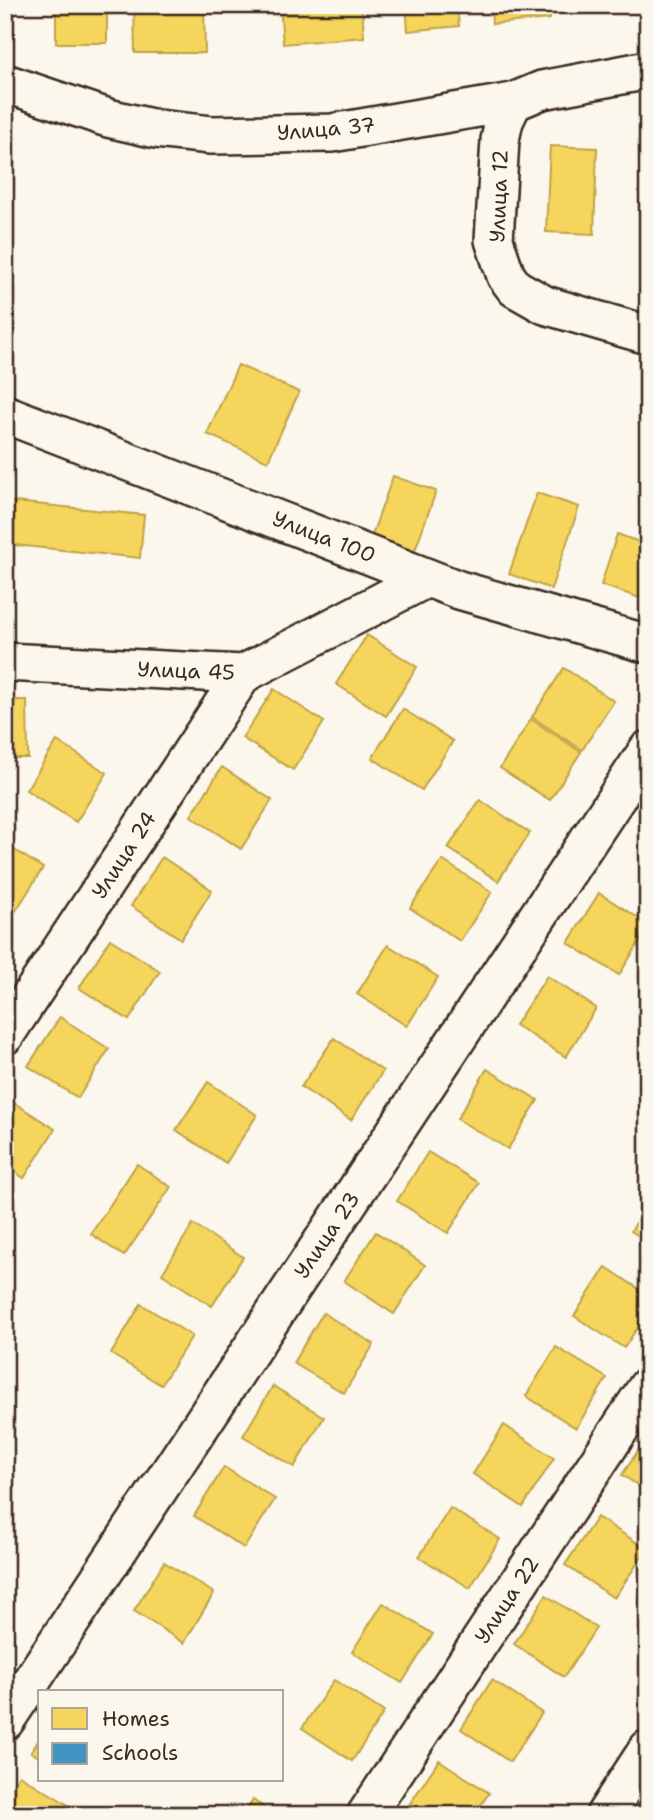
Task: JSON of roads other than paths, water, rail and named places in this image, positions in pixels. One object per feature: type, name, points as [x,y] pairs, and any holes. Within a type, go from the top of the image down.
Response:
[{"type":"street","name":"Улица 37","points":[[5,83],[108,118],[156,129],[211,135],[332,133],[513,102],[542,90],[648,70]]},
{"type":"street","name":"Улица 12","points":[[513,102],[504,121],[500,140],[494,240],[506,276],[515,288],[545,305],[648,335]]},
{"type":"street","name":"Улица 100","points":[[5,414],[459,590],[648,644]]},
{"type":"street","name":"Улица 45","points":[[5,662],[243,674],[427,578]]},
{"type":"street","name":"Улица 24","points":[[5,1035],[243,674]]},
{"type":"street","name":"Улица 23","points":[[5,1721],[648,750]]},
{"type":"street","name":"Улица 22","points":[[366,1815],[648,1386]]},
{"type":"street","points":[[605,1815],[648,1749]]}]
